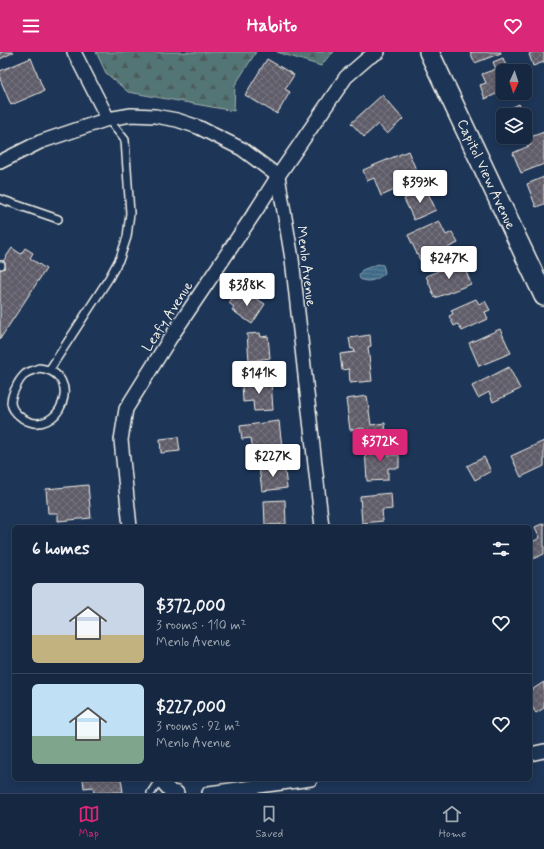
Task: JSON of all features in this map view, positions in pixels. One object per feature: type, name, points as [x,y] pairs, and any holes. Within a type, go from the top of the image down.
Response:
[{"type":"main road","name":"Capitol View Avenue","points":[[429,52],[544,296]]},
{"type":"street","points":[[74,52],[108,119]]},
{"type":"street","name":"Leafy Avenue","points":[[130,525],[121,440],[126,409],[169,340],[346,77],[368,58],[378,52]]},
{"type":"street","points":[[0,162],[40,142],[108,119],[131,115],[155,116],[177,120],[198,127],[242,149],[278,176]]},
{"type":"street","name":"Menlo Avenue","points":[[278,176],[292,259],[322,525]]},
{"type":"street","points":[[532,754],[544,751]]},
{"type":"street","points":[[162,781],[171,792],[177,793]]},
{"type":"street","points":[[209,793],[296,781]]},
{"type":"lane","points":[[50,369],[109,278],[120,258],[127,236],[130,213],[125,140],[108,119]]},
{"type":"lane","points":[[0,199],[58,219]]},
{"type":"lane","points":[[39,368],[50,369],[63,383],[65,392],[63,401],[56,415],[49,421],[38,424],[27,421],[16,414],[11,405],[11,398],[19,381],[26,374],[39,368]]},
{"type":"lane","points":[[151,793],[159,781]]},
{"type":"green space","points":[[96,52],[256,52],[235,85],[234,111],[128,92],[106,73]]},
{"type":"green space","points":[[277,52],[334,52],[321,66]]},
{"type":"water","points":[[378,264],[383,265],[385,273],[370,281],[360,279],[359,275],[362,270]]},
{"type":"building","points":[[0,52],[14,52],[0,59]]},
{"type":"building","points":[[470,52],[501,52],[501,53],[475,63]]},
{"type":"building","points":[[533,52],[544,52],[544,62],[533,66],[529,54]]},
{"type":"building","points":[[31,58],[44,91],[11,105],[0,79],[0,71]]},
{"type":"building","points":[[503,58],[505,64],[496,64],[496,69],[493,62]]},
{"type":"building","points":[[267,59],[294,75],[285,89],[290,92],[277,114],[245,95]]},
{"type":"building","points":[[496,69],[496,94],[485,99],[480,85],[486,83],[482,74]]},
{"type":"building","points":[[382,95],[403,119],[387,134],[378,124],[364,137],[351,123]]},
{"type":"building","points":[[519,104],[521,108],[511,108]]},
{"type":"building","points":[[544,132],[544,164],[521,173],[513,153],[531,145],[532,136]]},
{"type":"building","points":[[408,151],[420,179],[381,196],[374,178],[367,181],[363,170]]},
{"type":"building","points":[[544,177],[544,204],[536,207],[527,184]]},
{"type":"building","points":[[426,189],[436,210],[414,220],[404,199]]},
{"type":"building","points":[[439,221],[446,235],[452,232],[458,243],[420,260],[408,235]]},
{"type":"building","points":[[12,248],[21,254],[25,248],[33,253],[30,258],[46,269],[0,339],[0,266]]},
{"type":"building","points":[[462,261],[471,284],[435,298],[426,276]]},
{"type":"building","points":[[246,292],[265,304],[252,324],[232,310],[234,307],[229,303],[236,293],[242,298]]},
{"type":"building","points":[[476,299],[479,304],[485,301],[490,310],[485,312],[488,319],[462,331],[458,324],[454,326],[449,316],[453,314],[451,310]]},
{"type":"building","points":[[500,329],[511,353],[479,366],[469,343]]},
{"type":"building","points":[[260,333],[261,337],[268,336],[270,358],[249,361],[247,334]]},
{"type":"building","points":[[370,335],[371,346],[368,347],[372,381],[350,383],[349,369],[342,370],[340,354],[355,352],[354,349],[351,349],[349,338]]},
{"type":"building","points":[[509,367],[520,389],[493,402],[489,392],[478,398],[472,386]]},
{"type":"building","points":[[271,381],[273,410],[254,411],[253,401],[243,402],[242,383]]},
{"type":"building","points":[[367,396],[371,425],[385,423],[386,434],[365,436],[364,428],[350,430],[346,399]]},
{"type":"building","points":[[279,421],[282,447],[253,450],[251,438],[242,439],[240,426]]},
{"type":"building","points":[[178,437],[180,451],[161,453],[160,439]]},
{"type":"building","points":[[544,441],[544,466],[521,477],[511,456]]},
{"type":"building","points":[[388,447],[389,456],[399,455],[399,468],[388,468],[388,480],[367,481],[365,448]]},
{"type":"building","points":[[484,457],[491,471],[475,480],[467,466]]},
{"type":"building","points":[[284,464],[287,488],[262,491],[259,467]]},
{"type":"building","points":[[88,485],[91,518],[58,521],[58,513],[48,513],[46,489]]},
{"type":"building","points":[[391,493],[392,509],[382,510],[383,521],[362,523],[360,496]]},
{"type":"building","points":[[285,500],[286,524],[265,525],[264,501]]},
{"type":"building","points":[[544,523],[544,554],[533,559],[532,542],[540,538],[535,527]]},
{"type":"building","points":[[544,682],[544,708],[536,713],[532,707],[532,690]]},
{"type":"building","points":[[83,781],[121,781],[123,792],[94,793],[93,787],[84,788]]}]
